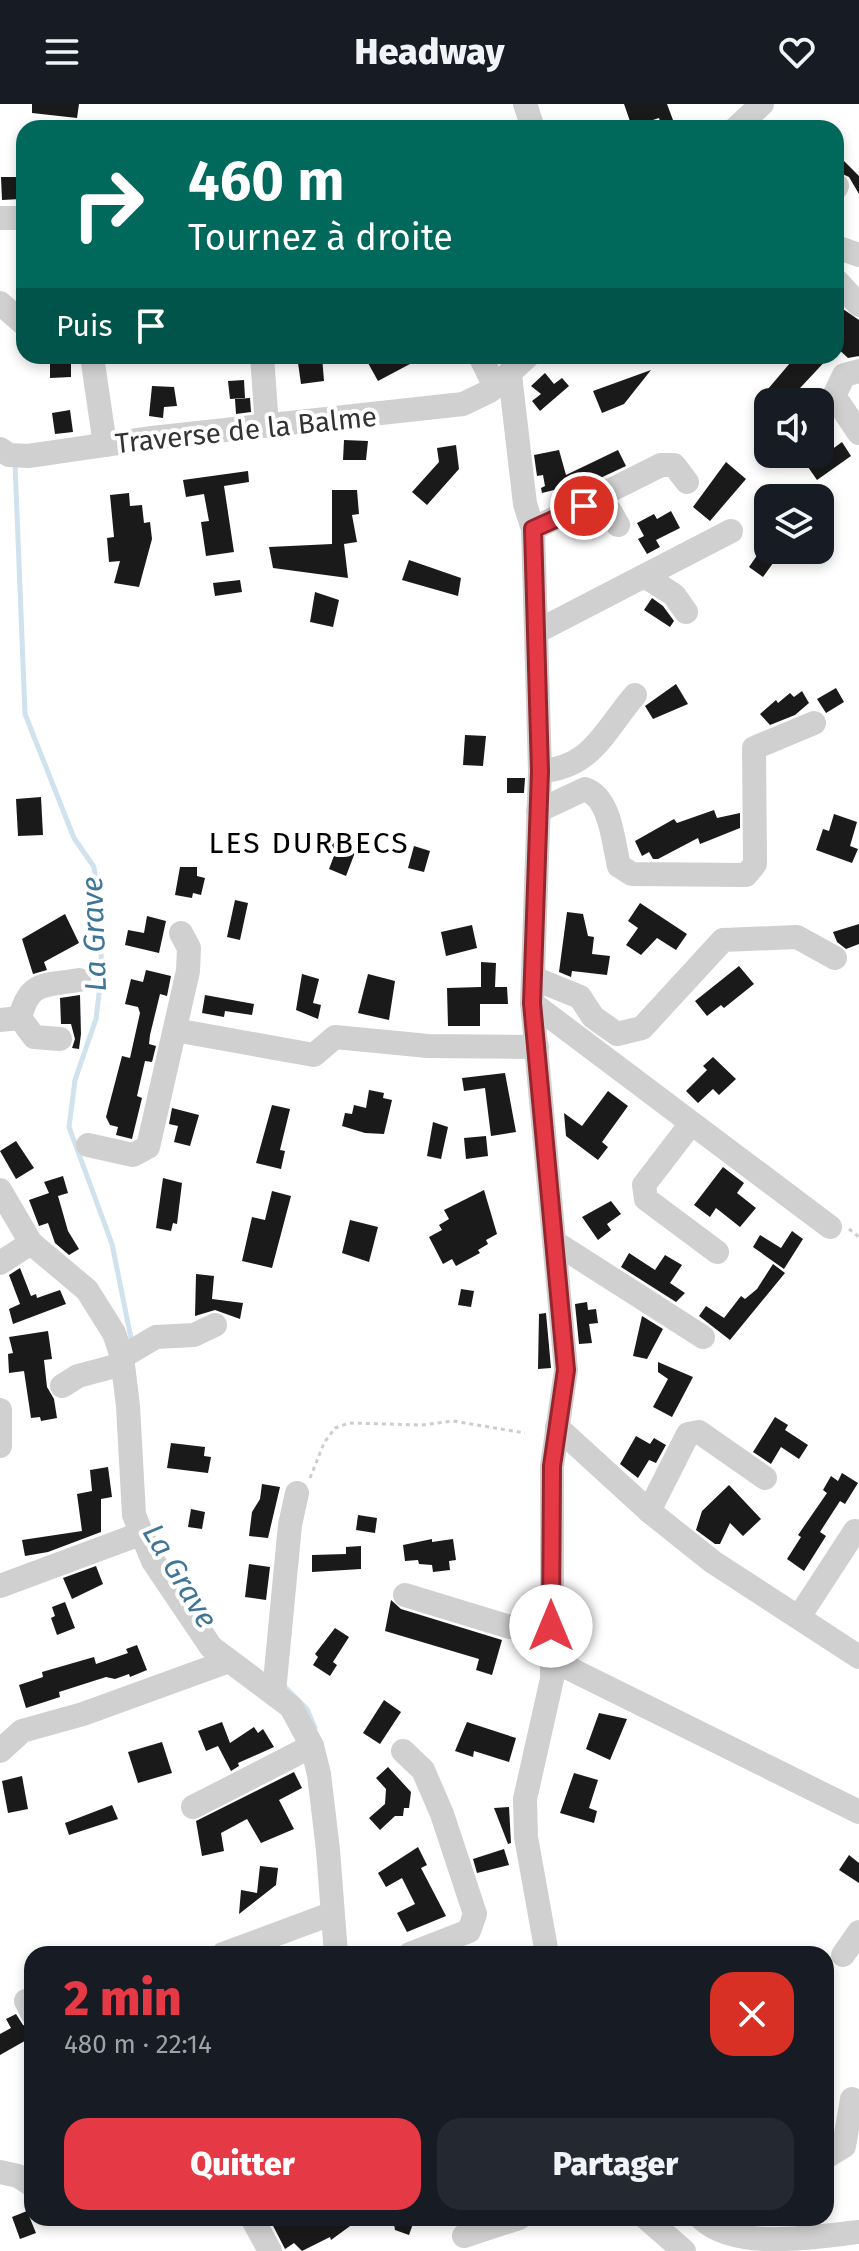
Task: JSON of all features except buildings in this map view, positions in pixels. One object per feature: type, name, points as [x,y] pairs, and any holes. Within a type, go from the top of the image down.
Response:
[{"type":"street","points":[[745,120],[762,104]]},
{"type":"street","points":[[844,289],[859,305]]},
{"type":"street","points":[[0,303],[16,317]]},
{"type":"street","points":[[93,364],[105,445]]},
{"type":"street","points":[[263,364],[267,426]]},
{"type":"street","points":[[485,364],[498,384],[533,529],[540,771],[532,1003],[566,1370],[552,1466],[552,1679],[525,1799],[526,1837],[546,1946]]},
{"type":"street","points":[[498,384],[519,364]]},
{"type":"street","points":[[859,371],[844,375],[834,396],[859,433]]},
{"type":"street","name":"Traverse de la Balme","points":[[0,449],[9,455],[28,456],[463,404],[498,384]]},
{"type":"street","points":[[533,529],[661,465],[674,465],[687,482]]},
{"type":"street","points":[[584,506],[610,511],[618,525]]},
{"type":"street","points":[[536,632],[731,531]]},
{"type":"street","points":[[646,577],[674,595],[686,612]]},
{"type":"street","points":[[540,771],[562,770],[582,759],[635,695]]},
{"type":"street","points":[[538,811],[585,789],[595,792],[603,802],[619,866],[624,871],[632,874],[746,875],[755,864],[754,748],[814,723]]},
{"type":"street","points":[[88,1145],[133,1155],[148,1147],[188,971],[189,948],[181,933]]},
{"type":"street","points":[[533,978],[580,997],[593,1017],[617,1034],[642,1028],[723,940],[797,937],[835,958]]},
{"type":"street","points":[[60,1039],[34,1037],[10,1019],[34,988],[79,980]]},
{"type":"street","points":[[532,1003],[690,1125],[830,1227]]},
{"type":"street","points":[[175,1030],[314,1055],[335,1037],[428,1046],[537,1047]]},
{"type":"street","points":[[690,1125],[644,1185],[646,1199],[717,1252]]},
{"type":"street","points":[[0,1190],[31,1243],[87,1290],[101,1308],[123,1361],[134,1515],[140,1534],[177,1602],[211,1647],[274,1692],[299,1716],[312,1746],[319,1774],[335,1946]]},
{"type":"street","points":[[0,1263],[31,1243]]},
{"type":"street","points":[[556,1243],[703,1337]]},
{"type":"street","points":[[62,1386],[78,1376],[123,1361],[156,1337],[194,1335],[215,1325]]},
{"type":"street","points":[[0,1410],[0,1446]]},
{"type":"street","points":[[557,1427],[649,1511],[713,1562],[859,1657]]},
{"type":"street","points":[[649,1511],[688,1434],[699,1432],[765,1478]]},
{"type":"street","points":[[274,1692],[290,1525],[297,1493]]},
{"type":"street","points":[[799,1617],[855,1531]]},
{"type":"street","points":[[0,1586],[140,1534]]},
{"type":"street","points":[[405,1595],[510,1627],[551,1626]]},
{"type":"street","points":[[552,1660],[859,1812]]},
{"type":"street","points":[[0,1751],[22,1731],[83,1714],[229,1661]]},
{"type":"street","points":[[193,1807],[312,1746]]},
{"type":"street","points":[[403,1751],[423,1770],[442,1814],[475,1914],[469,1931],[431,1946]]},
{"type":"street","points":[[245,1946],[331,1914]]},
{"type":"street","points":[[843,1955],[859,1932]]},
{"type":"street","points":[[834,2152],[844,2146],[852,2099]]},
{"type":"street","points":[[0,2172],[24,2180]]},
{"type":"street","points":[[256,2226],[270,2251]]},
{"type":"street","points":[[462,2235],[492,2226]]},
{"type":"street","points":[[655,2226],[684,2251]]},
{"type":"street","points":[[711,2226],[739,2248],[859,2232]]},
{"type":"path","points":[[297,1493],[314,1474],[324,1443],[335,1428],[349,1423],[422,1425],[453,1421],[525,1433]]},
{"type":"waterway","name":"La Grave","points":[[15,463],[25,714],[74,838],[94,867],[97,891],[102,969],[96,1019],[75,1080],[69,1127],[112,1244],[132,1343]]},
{"type":"waterway","name":"La Grave","points":[[285,1687],[307,1709],[315,1728]]},
{"type":"district","name":"LES DURBECS","points":[[309,843]]},
{"type":"route","points":[[551,1626],[552,1466],[566,1370],[532,1003],[540,771],[533,529],[584,506]]}]
